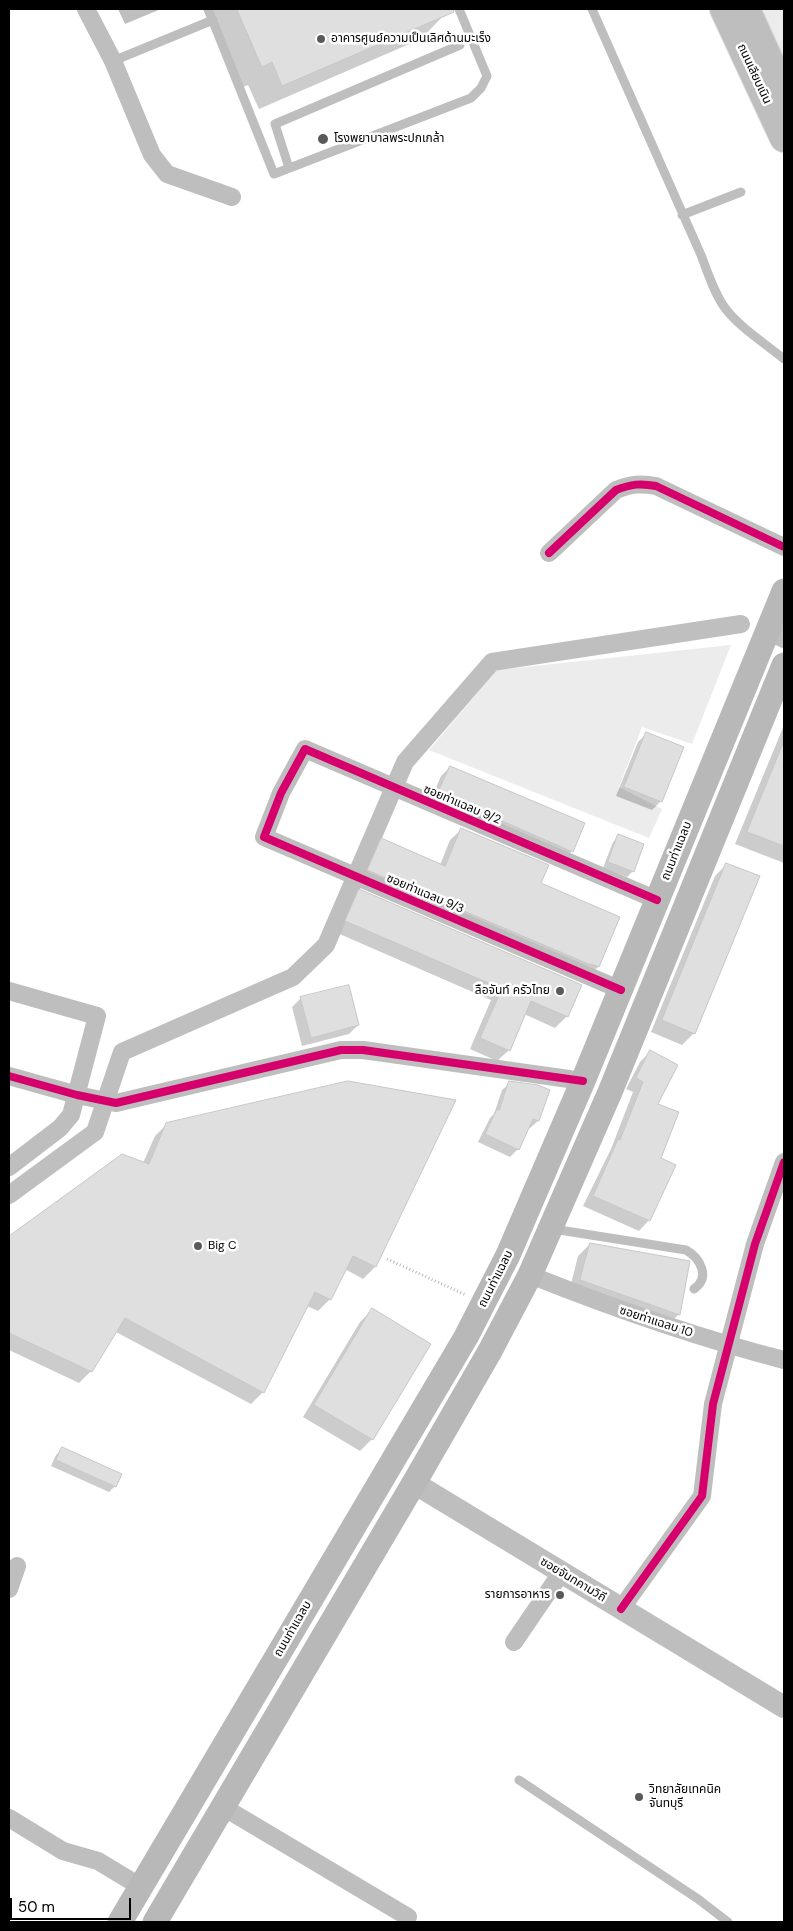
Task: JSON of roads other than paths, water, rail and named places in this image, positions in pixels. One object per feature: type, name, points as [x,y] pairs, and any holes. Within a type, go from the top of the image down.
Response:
[{"type":"main road","name":"ถนนเลียบเนิน","points":[[724,9],[784,138]]},
{"type":"main road","name":"ถนนเลียบเนิน","points":[[746,9],[782,84]]},
{"type":"main road","name":"ถนนท่าแฉลบ","points":[[120,1922],[466,1337],[508,1255],[583,1081],[657,900],[776,633],[784,592]]},
{"type":"main road","points":[[155,1922],[414,1483],[490,1351],[530,1275],[610,1092],[784,666]]},
{"type":"main road","points":[[583,1081],[610,1092]]},
{"type":"main road","points":[[388,1467],[414,1483]]},
{"type":"street","points":[[86,9],[113,61],[152,155],[167,174],[232,197]]},
{"type":"street","points":[[549,553],[616,490],[629,485],[643,483],[656,486],[784,547]]},
{"type":"street","name":"ซอยท่าแฉลบ 9/2","points":[[280,793],[305,749],[657,900]]},
{"type":"street","name":"ซอยท่าแฉลบ 9/3","points":[[280,793],[264,837],[621,990]]},
{"type":"street","points":[[9,992],[97,1016],[71,1115],[60,1128],[9,1166]]},
{"type":"street","points":[[9,1076],[116,1103],[341,1050],[363,1050],[583,1081]]},
{"type":"street","points":[[621,1609],[702,1496],[712,1404],[755,1244],[777,1200],[784,1162]]},
{"type":"street","name":"ซอยท่าแฉลบ 10","points":[[530,1275],[599,1302],[728,1346],[784,1360]]},
{"type":"street","name":"ซอยจันทคามวิถี","points":[[414,1483],[784,1707]]},
{"type":"street","points":[[9,1589],[17,1566]]},
{"type":"street","points":[[514,1642],[561,1572]]},
{"type":"street","points":[[223,1807],[408,1918]]},
{"type":"street","points":[[9,1818],[63,1851],[98,1861],[141,1887]]},
{"type":"lane","points":[[208,9],[274,174],[471,98],[482,88],[488,76],[458,9]]},
{"type":"lane","points":[[592,9],[716,293],[726,310],[784,359]]},
{"type":"lane","points":[[113,61],[213,20]]},
{"type":"lane","points":[[289,168],[275,124],[460,45]]},
{"type":"lane","points":[[682,215],[740,192]]},
{"type":"lane","points":[[550,1228],[686,1250],[698,1258],[701,1266],[701,1280],[698,1286],[694,1288]]},
{"type":"lane","points":[[519,1780],[728,1922]]},
{"type":"waterway","points":[[9,1195],[95,1132],[122,1052],[293,977],[326,945],[405,762],[492,662],[741,624]]},
{"type":"place","name":"อาคารศูนย์ความเป็นเลิศด้านมะเร็ง","points":[[321,39]]},
{"type":"place","name":"โรงพยาบาลพระปกเกล้า","points":[[323,139]]},
{"type":"place","name":"ลือจันท์ ครัวไทย","points":[[560,991]]},
{"type":"place","name":"Big C","points":[[198,1246]]},
{"type":"place","name":"รายการอาหาร","points":[[560,1595]]},
{"type":"place","name":"วิทยาลัยเทคนิค จันทบุรี","points":[[639,1797]]}]
